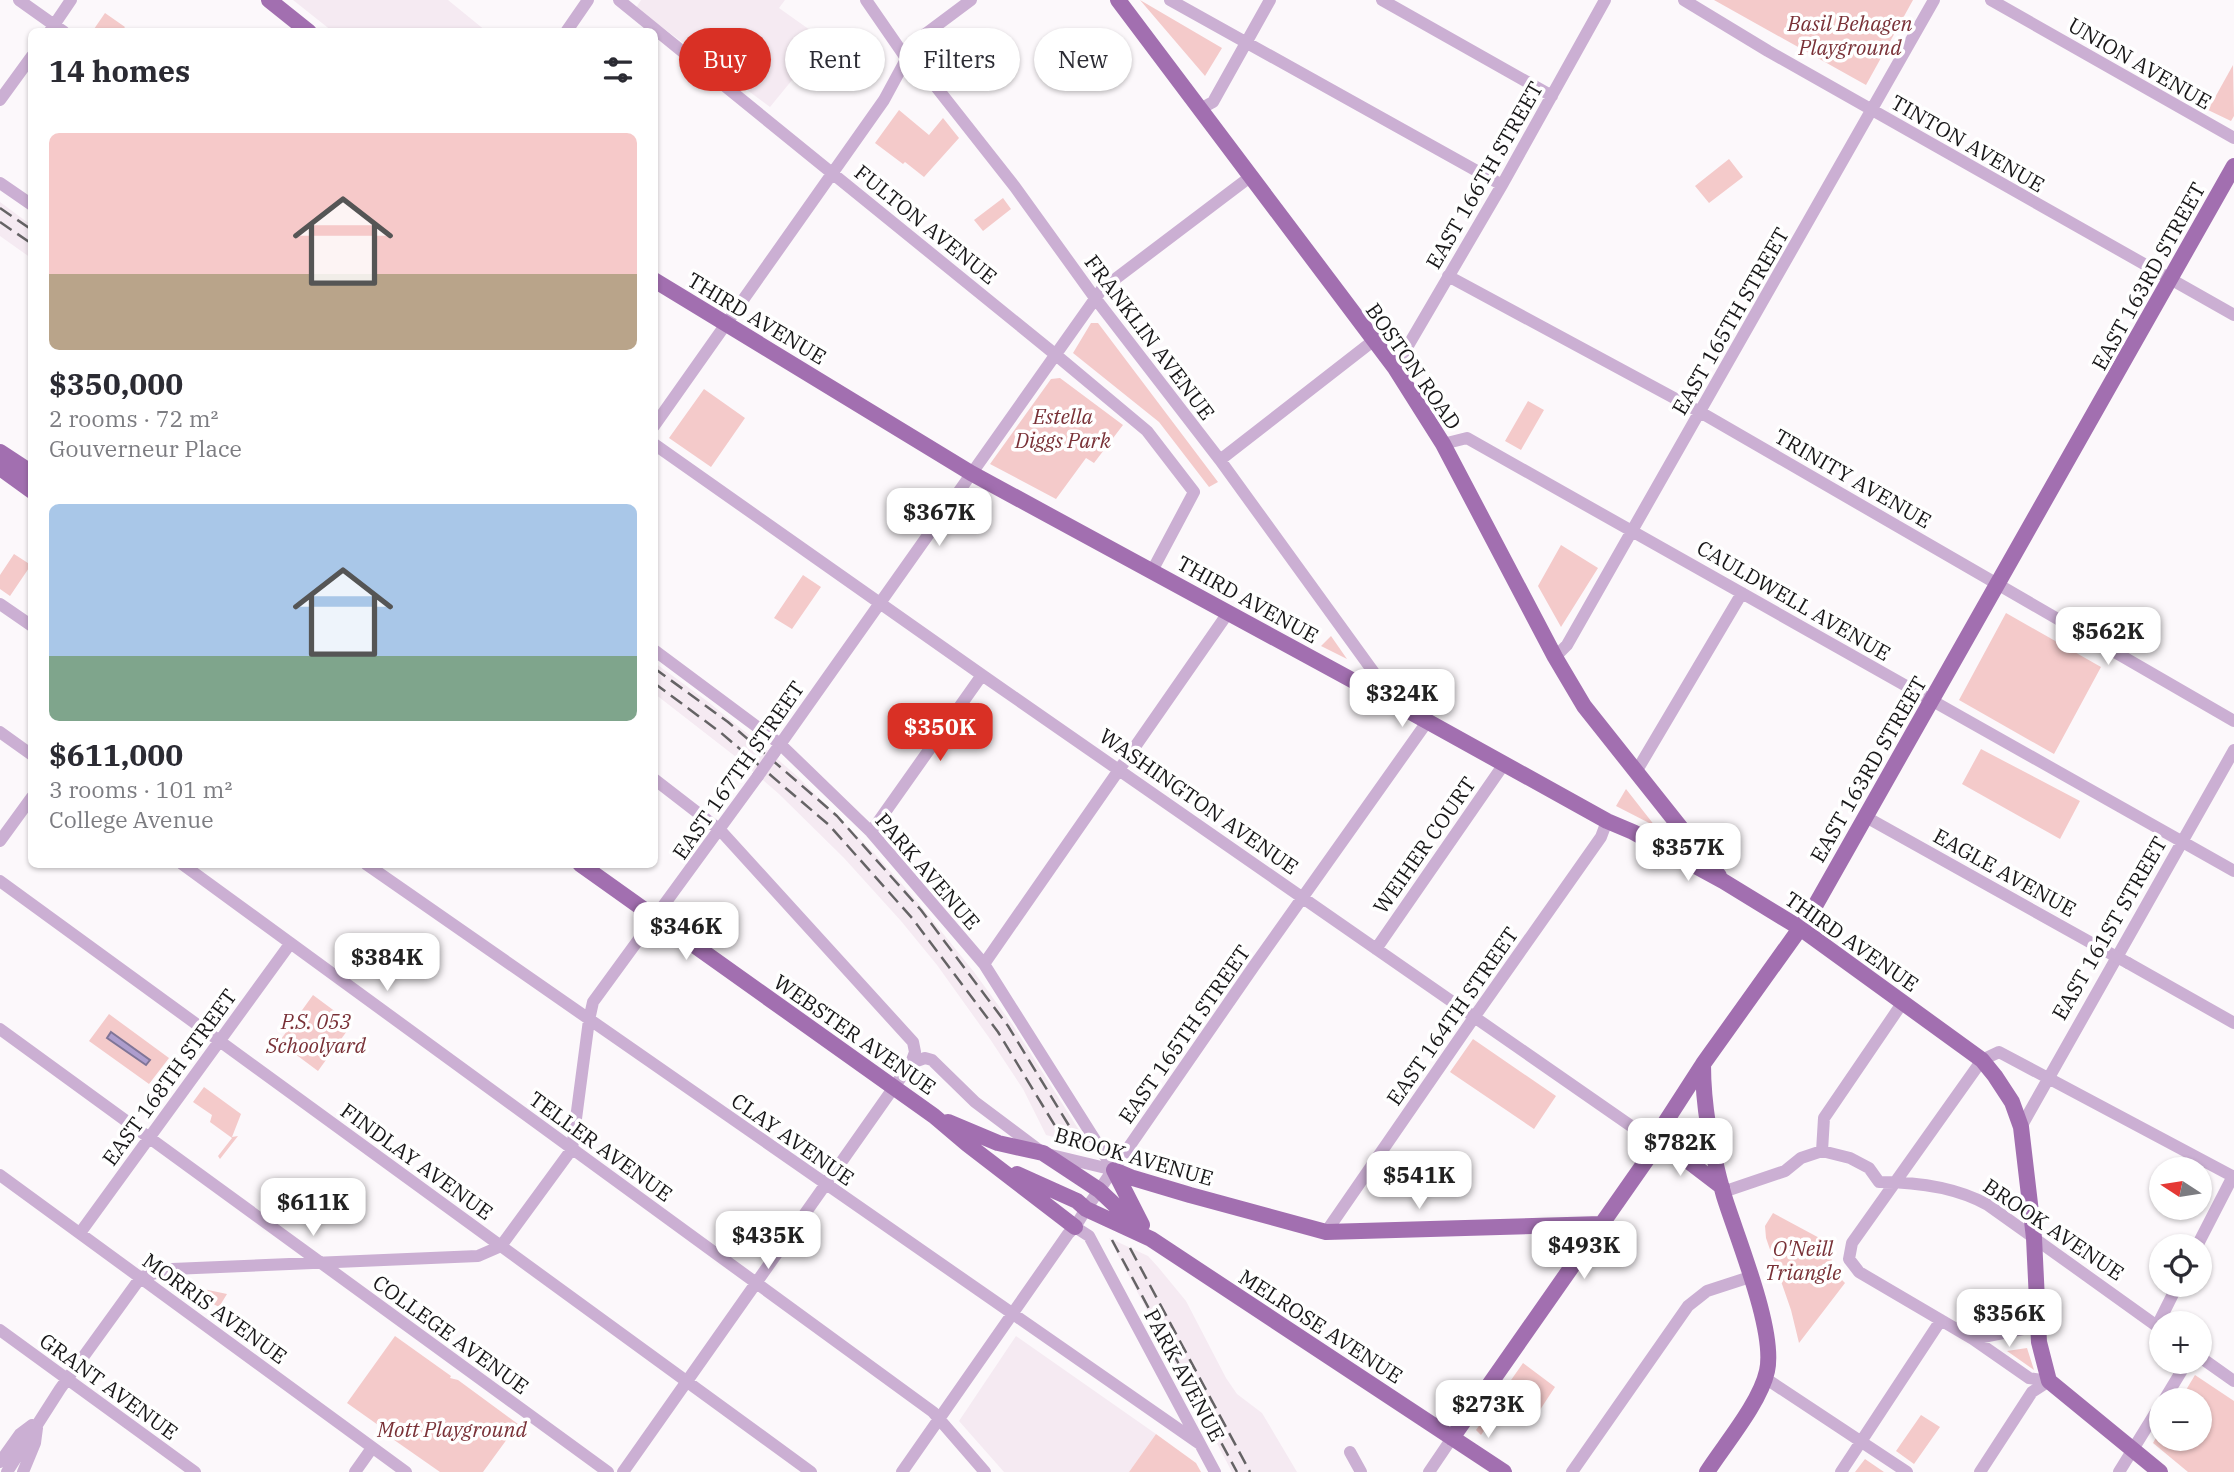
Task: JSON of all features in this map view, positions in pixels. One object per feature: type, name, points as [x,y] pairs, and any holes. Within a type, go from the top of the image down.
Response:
[{"type":"main road","points":[[270,0],[304,28]]},
{"type":"main road","name":"BOSTON ROAD","points":[[1118,0],[1395,368],[1443,444],[1555,657],[1584,706],[1723,881]]},
{"type":"main road","name":"EAST 163RD STREET","points":[[1452,1438],[1650,1155],[1661,1129],[1703,1064],[1800,928],[1866,817],[2234,166]]},
{"type":"main road","name":"THIRD AVENUE","points":[[658,283],[971,473],[1607,821],[1633,832],[1723,881],[1800,928],[1982,1060],[2012,1102],[2021,1127],[2034,1238],[2039,1342],[2049,1381]]},
{"type":"main road","points":[[0,452],[28,471]]},
{"type":"main road","points":[[0,468],[28,488]]},
{"type":"main road","name":"BOSTON ROAD","points":[[1667,811],[1676,836],[1670,853]]},
{"type":"main road","name":"WEBSTER AVENUE","points":[[586,868],[934,1116],[1075,1227]]},
{"type":"main road","points":[[1703,1064],[1704,1097],[1723,1190],[1768,1340],[1768,1363],[1758,1396],[1707,1472]]},
{"type":"main road","name":"WEBSTER AVENUE","points":[[934,1116],[998,1143],[1043,1153],[1098,1190]]},
{"type":"main road","name":"WASHINGTON AVENUE","points":[[1656,1141],[1671,1148],[1723,1190]]},
{"type":"main road","name":"WEBSTER AVENUE","points":[[994,1163],[1077,1201],[1086,1209]]},
{"type":"main road","points":[[1114,1170],[1151,1239]]},
{"type":"main road","name":"BROOK AVENUE","points":[[1114,1170],[1190,1195],[1326,1232],[1601,1224]]},
{"type":"main road","name":"MELROSE AVENUE","points":[[1098,1190],[1151,1239]]},
{"type":"main road","name":"MELROSE AVENUE","points":[[1086,1209],[1151,1239],[1504,1472]]},
{"type":"main road","points":[[2049,1381],[2160,1472]]},
{"type":"street","points":[[19,0],[55,28]]},
{"type":"street","points":[[57,28],[71,0]]},
{"type":"street","points":[[568,28],[588,0]]},
{"type":"street","name":"FULTON AVENUE","points":[[619,0],[654,28]]},
{"type":"street","name":"FRANKLIN AVENUE","points":[[866,0],[899,48]]},
{"type":"street","points":[[933,28],[971,0]]},
{"type":"street","points":[[1170,0],[1502,185]]},
{"type":"street","points":[[1200,109],[1213,102],[1270,0]]},
{"type":"street","points":[[1382,0],[1552,96]]},
{"type":"street","name":"EAST 166TH STREET","points":[[1395,368],[1502,185],[1605,0]]},
{"type":"street","name":"TINTON AVENUE","points":[[1684,0],[1871,110],[2234,315]]},
{"type":"street","name":"EAST 165TH STREET","points":[[1555,657],[1567,645],[1633,531],[1934,0]]},
{"type":"street","name":"UNION AVENUE","points":[[1991,0],[2234,138]]},
{"type":"street","name":"FULTON AVENUE","points":[[658,32],[1147,431],[1194,492],[1152,571]]},
{"type":"street","points":[[0,100],[28,62]]},
{"type":"street","points":[[658,420],[884,100],[899,71]]},
{"type":"street","name":"FRANKLIN AVENUE","points":[[939,91],[1220,460],[1396,704]]},
{"type":"street","name":"EAST 167TH STREET","points":[[501,1246],[572,1149],[593,1002],[720,830],[1102,289],[1250,177]]},
{"type":"street","points":[[0,183],[28,202]]},
{"type":"street","name":"TRINITY AVENUE","points":[[1448,276],[1700,412],[2234,721]]},
{"type":"street","points":[[1220,460],[1373,341]]},
{"type":"street","name":"CAULDWELL AVENUE","points":[[1443,444],[1467,438],[2234,871]]},
{"type":"street","name":"WASHINGTON AVENUE","points":[[658,447],[1302,898],[1656,1141]]},
{"type":"street","points":[[1636,772],[1742,593]]},
{"type":"street","points":[[0,604],[28,623]]},
{"type":"street","points":[[984,964],[1228,613]]},
{"type":"street","name":"PARK AVENUE","points":[[658,653],[777,749],[871,832],[984,964],[1114,1170]]},
{"type":"street","points":[[871,832],[982,675]]},
{"type":"street","name":"EAST 165TH STREET","points":[[902,1472],[1427,722]]},
{"type":"street","points":[[0,732],[28,752]]},
{"type":"street","name":"EAST 161ST STREET","points":[[2021,1127],[2234,750]]},
{"type":"street","name":"WEIHER COURT","points":[[1376,949],[1504,764]]},
{"type":"street","points":[[623,1472],[911,1063],[915,1052],[914,1042],[720,830],[658,782]]},
{"type":"street","points":[[0,841],[28,802]]},
{"type":"street","name":"EAGLE AVENUE","points":[[1866,817],[2234,1023]]},
{"type":"street","name":"EAST 164TH STREET","points":[[1326,1232],[1601,837],[1607,821]]},
{"type":"street","name":"TELLER AVENUE","points":[[187,868],[933,1412],[985,1472]]},
{"type":"street","name":"CLAY AVENUE","points":[[372,868],[1200,1444]]},
{"type":"street","name":"FINDLAY AVENUE","points":[[0,881],[811,1472]]},
{"type":"street","name":"EAST 168TH STREET","points":[[80,1233],[290,944]]},
{"type":"street","points":[[1723,1190],[1785,1171],[1801,1158],[1822,1151],[1824,1118],[1903,1002]]},
{"type":"street","name":"COLLEGE AVENUE","points":[[0,1029],[608,1472]]},
{"type":"street","points":[[2049,1381],[2029,1378],[1973,1339],[1859,1272],[1849,1259],[1852,1243],[1982,1060],[1999,1052],[2233,1177],[2203,1234]]},
{"type":"street","name":"BROOK AVENUE","points":[[911,1063],[925,1058],[932,1060],[975,1102],[1043,1153],[1114,1170]]},
{"type":"street","name":"BROOK AVENUE","points":[[1822,1151],[1850,1158],[1869,1168],[1879,1182],[1951,1189],[1988,1205],[2149,1321]]},
{"type":"street","name":"MORRIS AVENUE","points":[[0,1175],[406,1472]]},
{"type":"street","name":"PARK AVENUE","points":[[1075,1227],[1089,1236],[1215,1472]]},
{"type":"street","points":[[7,1472],[38,1421],[141,1277],[172,1269],[478,1256],[501,1246]]},
{"type":"street","points":[[1572,1472],[1688,1306],[1712,1288],[1750,1277]]},
{"type":"street","points":[[1842,1472],[1941,1320]]},
{"type":"street","points":[[1973,1339],[2038,1326]]},
{"type":"street","name":"GRANT AVENUE","points":[[0,1330],[195,1472]]},
{"type":"street","points":[[2212,1365],[2234,1381]]},
{"type":"street","points":[[1765,1378],[1907,1472]]},
{"type":"street","points":[[1980,1472],[2032,1392],[2049,1381]]},
{"type":"street","points":[[0,1462],[20,1434],[38,1421]]},
{"type":"street","points":[[23,1472],[35,1443],[38,1421]]},
{"type":"street","points":[[2119,1472],[2149,1425]]},
{"type":"street","name":"EAST 163RD STREET","points":[[1429,1472],[1452,1438]]},
{"type":"street","points":[[355,1472],[372,1448]]},
{"type":"street","points":[[1350,1452],[1361,1472]]},
{"type":"shaded area","points":[[293,0],[448,0],[482,28],[328,28]]},
{"type":"shaded area","points":[[641,0],[785,0],[779,8],[807,28],[785,28],[785,89],[770,107],[748,91],[771,91],[771,28],[679,28],[679,40],[636,8]]},
{"type":"shaded area","points":[[0,202],[28,223],[28,256],[0,236]]},
{"type":"shaded area","points":[[658,665],[759,743],[798,777],[876,855],[974,972],[1012,1024],[1089,1146],[1046,1135],[1023,1089],[990,1039],[937,965],[901,921],[844,858],[779,794],[658,696]]},
{"type":"shaded area","points":[[111,1032],[150,1060],[146,1065],[107,1038]]},
{"type":"shaded area","points":[[1109,1238],[1148,1256],[1186,1301],[1226,1378],[1237,1394],[1262,1413],[1297,1472],[1232,1472]]},
{"type":"shaded area","points":[[1016,1336],[1156,1434],[1129,1472],[1004,1472],[959,1421]]},
{"type":"green space","points":[[1140,0],[1222,48],[1205,76]]},
{"type":"green space","name":"Basil Behagen Playground","points":[[1714,0],[1913,0],[1866,85]]},
{"type":"green space","points":[[105,13],[125,27],[124,28],[95,28]]},
{"type":"green space","points":[[2233,65],[2234,116],[2231,121],[2208,110]]},
{"type":"green space","points":[[899,110],[929,135],[943,118],[959,138],[924,177],[875,143]]},
{"type":"green space","points":[[1729,159],[1743,177],[1709,203],[1695,186]]},
{"type":"green space","points":[[1003,198],[1011,209],[983,231],[974,220]]},
{"type":"green space","points":[[1091,323],[1098,323],[1218,482],[1209,487],[1159,422],[1073,353]]},
{"type":"green space","name":"Estella Diggs Park","points":[[1060,378],[1123,425],[1094,463],[1086,458],[1056,499],[990,464],[1051,379]]},
{"type":"green space","points":[[704,389],[745,418],[711,467],[669,438]]},
{"type":"green space","points":[[1528,401],[1544,410],[1521,450],[1505,441]]},
{"type":"green space","points":[[1561,545],[1598,568],[1561,627],[1538,586]]},
{"type":"green space","points":[[14,554],[28,563],[28,569],[10,596],[0,589],[0,575]]},
{"type":"green space","points":[[803,575],[821,587],[792,629],[774,618]]},
{"type":"green space","points":[[2006,613],[2101,667],[2054,754],[1959,700]]},
{"type":"green space","points":[[1331,636],[1347,659],[1321,646]]},
{"type":"green space","points":[[1981,749],[2080,801],[2060,839],[1962,784]]},
{"type":"green space","points":[[1626,789],[1655,826],[1616,806]]},
{"type":"green space","name":"P.S. 053 Schoolyard","points":[[313,995],[352,1024],[318,1071],[279,1042]]},
{"type":"green space","points":[[109,1014],[169,1058],[149,1084],[89,1041]]},
{"type":"green space","points":[[1473,1039],[1556,1096],[1534,1129],[1450,1072]]},
{"type":"green space","points":[[204,1087],[241,1114],[232,1137],[238,1136],[220,1159],[218,1156],[232,1138],[210,1122],[212,1115],[193,1102]]},
{"type":"green space","name":"O'Neill Triangle","points":[[1773,1213],[1825,1241],[1837,1275],[1845,1283],[1799,1343],[1791,1310],[1766,1238],[1765,1226]]},
{"type":"green space","points":[[194,1287],[227,1294],[219,1307],[191,1292]]},
{"type":"green space","name":"Mott Playground","points":[[395,1336],[451,1376],[450,1378],[458,1380],[518,1424],[483,1472],[440,1472],[347,1403]]},
{"type":"green space","points":[[2027,1348],[2034,1370],[2007,1351]]},
{"type":"green space","points":[[1523,1363],[1555,1387],[1530,1425],[1501,1406],[1481,1435],[1476,1430]]},
{"type":"green space","points":[[2195,1375],[2234,1401],[2234,1472],[2188,1472],[2163,1451],[2212,1451],[2212,1388],[2187,1388]]},
{"type":"green space","points":[[1921,1415],[1940,1427],[1914,1464],[1896,1451]]},
{"type":"green space","points":[[1156,1434],[1196,1463],[1201,1472],[1129,1472]]},
{"type":"green space","points":[[1865,1459],[1884,1472],[1855,1472]]},
{"type":"railway","points":[[0,208],[28,227]]},
{"type":"railway","points":[[0,222],[28,241]]},
{"type":"railway","points":[[658,671],[728,722],[837,816],[921,910],[1008,1026],[1079,1142]]},
{"type":"railway","points":[[658,686],[720,732],[829,825],[912,918],[998,1032],[1063,1139]]},
{"type":"railway","points":[[1112,1240],[1237,1472]]},
{"type":"railway","points":[[1130,1248],[1250,1472]]}]
